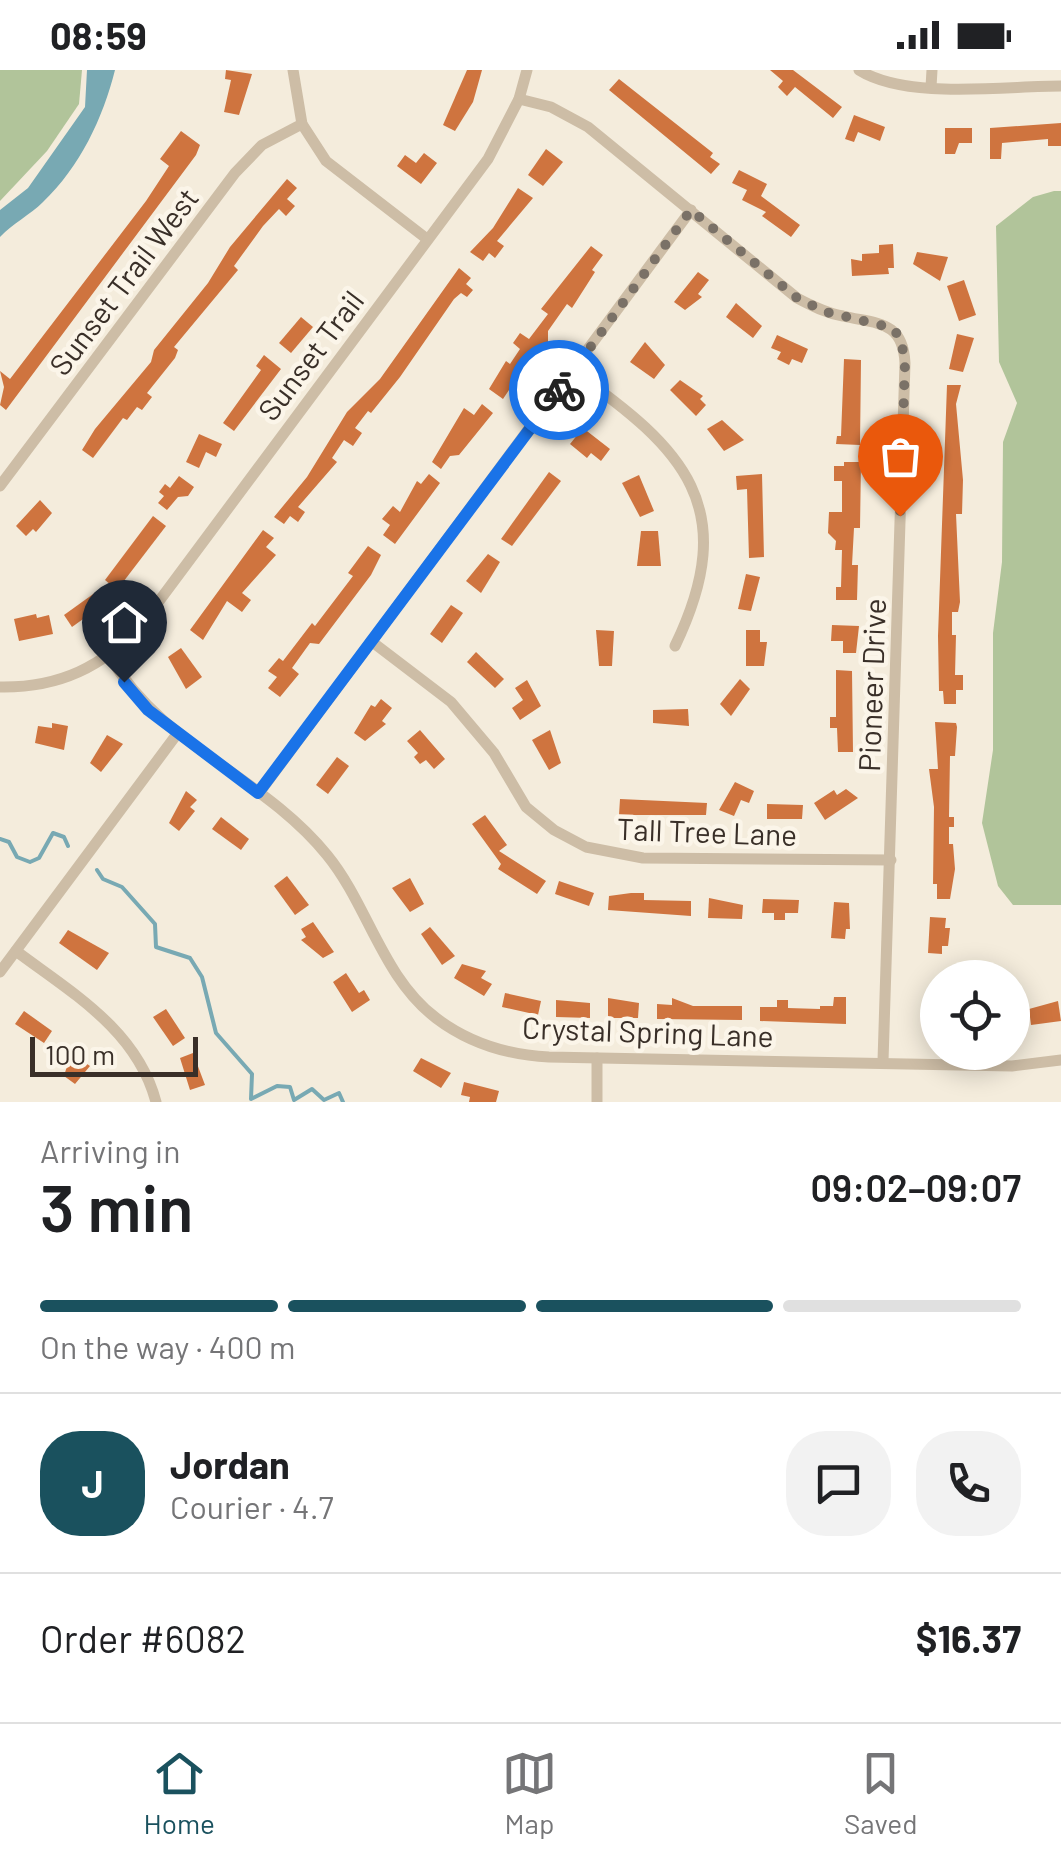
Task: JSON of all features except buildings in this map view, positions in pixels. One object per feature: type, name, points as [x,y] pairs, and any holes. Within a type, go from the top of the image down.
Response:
[{"type":"street","points":[[293,70],[302,124],[340,174],[427,239]]},
{"type":"street","name":"Sunset Trail","points":[[110,657],[142,624],[488,159],[519,100],[527,70]]},
{"type":"street","points":[[859,70],[883,83],[1061,86]]},
{"type":"street","points":[[931,86],[932,70]]},
{"type":"street","points":[[258,793],[691,210],[588,127],[550,107],[519,100]]},
{"type":"street","name":"Sunset Trail West","points":[[0,486],[241,165],[262,144],[302,124]]},
{"type":"street","name":"Pioneer Drive","points":[[691,210],[797,298],[840,316],[880,321],[893,328],[901,340],[905,363],[884,1061]]},
{"type":"street","points":[[573,371],[657,435],[695,498],[703,529],[702,568],[691,614],[675,646]]},
{"type":"street","name":"Tall Tree Lane","points":[[371,642],[451,702],[494,753],[526,806],[554,830],[586,847],[644,858],[891,860]]},
{"type":"street","points":[[0,687],[54,681],[110,657]]},
{"type":"street","name":"Crystal Spring Lane","points":[[110,657],[136,698],[177,734],[258,793],[328,856],[394,970],[432,1016],[469,1038],[507,1052],[597,1058],[1012,1066],[1061,1060]]},
{"type":"street","points":[[0,972],[177,734]]},
{"type":"street","points":[[16,951],[117,1030],[137,1056],[156,1102]]},
{"type":"street","points":[[597,1058],[597,1102]]},
{"type":"green space","points":[[0,70],[82,70],[79,104],[47,151],[0,201]]},
{"type":"green space","points":[[1061,191],[1061,905],[1013,905],[998,886],[982,823],[993,750],[993,633],[1002,562],[1003,442],[1017,403],[999,362],[996,226],[1033,197]]},
{"type":"water","points":[[87,70],[115,70],[88,141],[56,188],[0,237],[0,210],[28,188],[85,107]]},
{"type":"waterway","points":[[0,839],[9,842],[17,857],[30,862],[39,858],[53,833],[64,837],[68,846]]},
{"type":"waterway","points":[[97,870],[103,879],[122,887],[155,924],[156,947],[190,958],[202,977],[216,1033],[252,1074],[251,1099],[277,1086],[290,1087],[294,1100],[312,1089],[324,1100],[339,1093],[343,1102]]},
{"type":"way so far","points":[[559,390],[691,210],[797,298],[826,312],[880,321],[893,328],[901,340],[905,363],[900,516]]},
{"type":"route","points":[[124,682],[148,710],[258,793],[559,390]]}]
